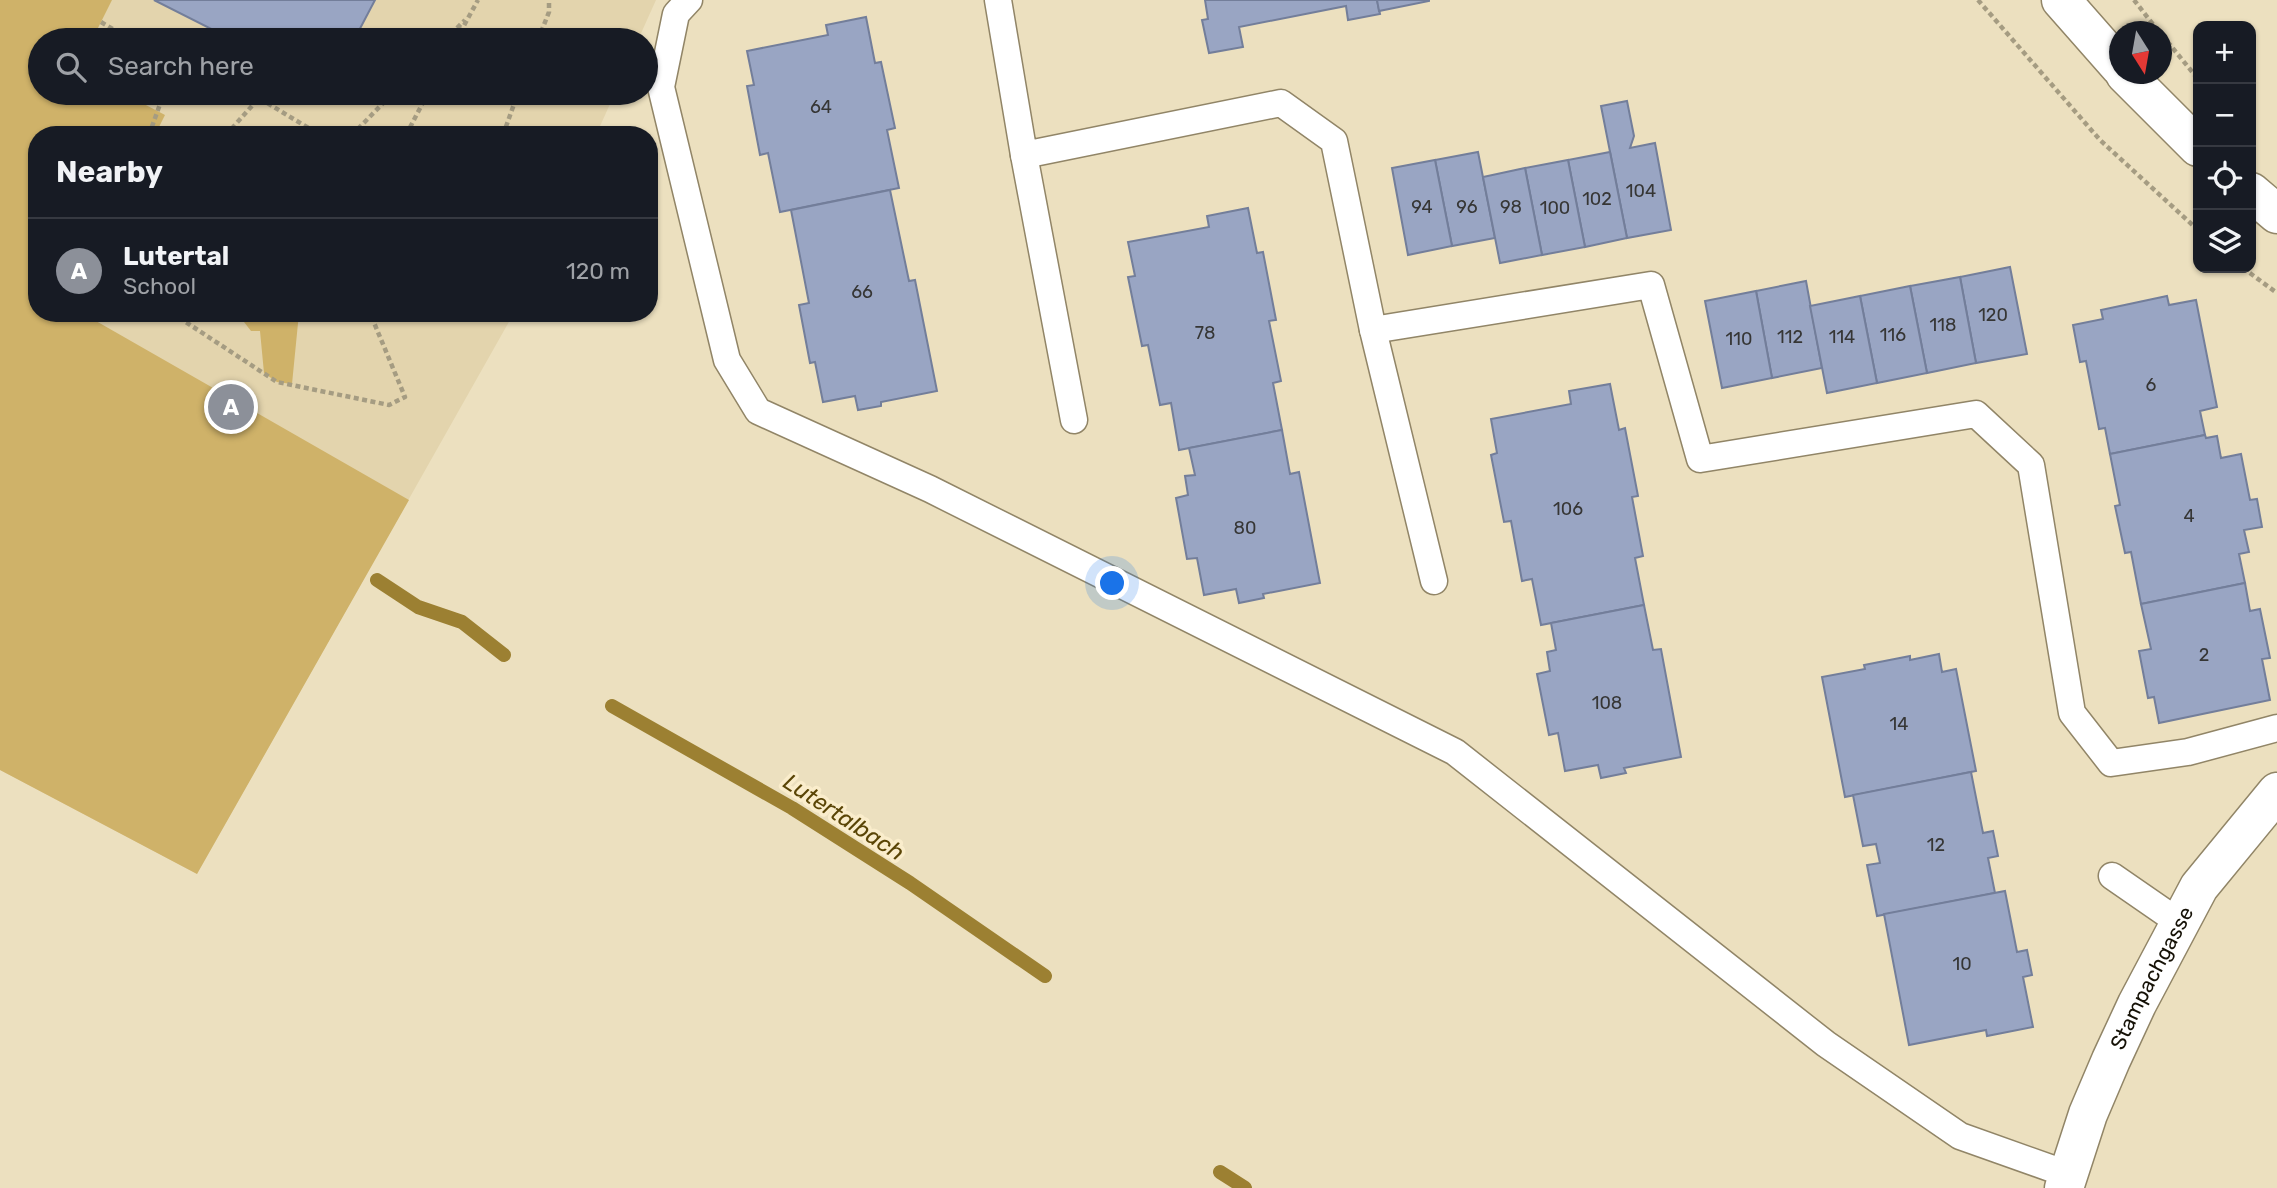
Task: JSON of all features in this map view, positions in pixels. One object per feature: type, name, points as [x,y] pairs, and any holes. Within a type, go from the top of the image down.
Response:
[{"type":"street","points":[[2061,0],[2109,55]]},
{"type":"street","points":[[2135,84],[2193,142]]},
{"type":"street","points":[[2256,196],[2277,214]]},
{"type":"street","name":"Stampachgasse","points":[[2065,1181],[2111,1060],[2137,1004],[2199,887],[2277,792]]},
{"type":"lane","points":[[689,0],[676,14],[661,87],[727,360],[758,411],[930,489],[1455,752],[1826,1044],[1960,1136],[2065,1181]]},
{"type":"lane","points":[[998,0],[1074,420]]},
{"type":"lane","points":[[1024,155],[1281,103],[1334,141],[1373,330],[1434,581]]},
{"type":"lane","points":[[1373,330],[1651,285],[1700,459],[1976,414],[2031,465],[2072,713],[2111,763],[2188,752],[2277,728]]},
{"type":"lane","points":[[2112,876],[2180,923]]},
{"type":"path","points":[[462,28],[478,0]]},
{"type":"path","points":[[543,28],[550,0]]},
{"type":"path","points":[[1978,0],[2100,140],[2193,225]]},
{"type":"path","points":[[2134,0],[2151,21]]},
{"type":"path","points":[[457,28],[470,14]]},
{"type":"path","points":[[101,22],[111,28]]},
{"type":"path","points":[[2172,48],[2193,74]]},
{"type":"path","points":[[152,126],[160,105]]},
{"type":"path","points":[[234,126],[253,105]]},
{"type":"path","points":[[271,105],[305,126]]},
{"type":"path","points":[[361,126],[381,105]]},
{"type":"path","points":[[411,126],[422,105]]},
{"type":"path","points":[[506,126],[514,105]]},
{"type":"path","points":[[2250,273],[2277,293]]},
{"type":"path","points":[[186,322],[277,382],[389,405],[405,397],[374,322]]},
{"type":"shaded area","points":[[0,0],[656,0],[643,28],[28,28],[28,105],[610,105],[600,126],[28,126],[28,322],[509,322],[197,874],[0,770]]},
{"type":"shaded area","points":[[0,0],[112,0],[98,28],[28,28],[28,105],[146,105],[165,115],[160,126],[28,126],[28,322],[98,322],[409,500],[197,874],[0,770]]},
{"type":"shaded area","points":[[244,322],[298,322],[292,384],[277,382],[264,373],[260,331],[251,331]]},
{"type":"building","points":[[154,0],[375,0],[360,28],[209,28]]},
{"type":"building","points":[[1205,0],[1377,0],[1380,14],[1348,20],[1346,6],[1239,27],[1243,47],[1209,53],[1202,20],[1208,19]]},
{"type":"building","points":[[1377,0],[1429,0],[1429,1],[1379,11]]},
{"type":"building","points":[[866,17],[875,63],[881,62],[895,128],[887,130],[899,188],[780,212],[768,153],[760,155],[747,86],[754,85],[747,51],[828,35],[826,25]]},
{"type":"building","points":[[1627,101],[1634,136],[1630,148],[1655,143],[1671,230],[1627,238],[1601,106]]},
{"type":"building","points":[[1478,152],[1495,238],[1452,246],[1435,160]]},
{"type":"building","points":[[1610,152],[1627,238],[1585,247],[1568,160]]},
{"type":"building","points":[[1435,160],[1452,246],[1408,255],[1392,168]]},
{"type":"building","points":[[1568,160],[1585,247],[1542,255],[1525,168]]},
{"type":"building","points":[[1525,168],[1542,255],[1500,263],[1483,177]]},
{"type":"building","points":[[890,190],[909,281],[915,280],[937,391],[881,402],[881,406],[858,410],[855,396],[823,402],[815,362],[810,363],[799,305],[809,303],[791,210]]},
{"type":"building","points":[[1248,208],[1257,253],[1263,252],[1276,320],[1269,321],[1281,381],[1273,383],[1282,430],[1179,450],[1171,403],[1160,405],[1148,345],[1142,346],[1128,277],[1135,276],[1128,242],[1209,227],[1207,216]]},
{"type":"building","points":[[2010,267],[2027,354],[1976,363],[1960,277]]},
{"type":"building","points":[[1960,277],[1976,363],[1927,373],[1910,286]]},
{"type":"building","points":[[1806,281],[1822,368],[1772,378],[1756,291]]},
{"type":"building","points":[[1910,286],[1927,373],[1877,383],[1860,296]]},
{"type":"building","points":[[1756,291],[1772,378],[1722,388],[1705,301]]},
{"type":"building","points":[[1860,296],[1877,383],[1827,393],[1810,306]]},
{"type":"building","points":[[2167,296],[2169,305],[2196,300],[2217,407],[2200,411],[2205,435],[2110,454],[2105,428],[2099,429],[2086,361],[2080,362],[2073,325],[2103,319],[2101,310]]},
{"type":"building","points":[[1610,384],[1619,430],[1625,428],[1638,496],[1632,497],[1643,556],[1635,558],[1644,605],[1541,625],[1532,579],[1522,581],[1511,521],[1504,522],[1491,455],[1497,453],[1491,419],[1571,404],[1569,391]]},
{"type":"building","points":[[1282,430],[1290,474],[1299,472],[1320,583],[1263,594],[1264,598],[1239,603],[1236,589],[1204,595],[1197,558],[1187,559],[1176,498],[1188,495],[1185,476],[1195,475],[1189,448]]},
{"type":"building","points":[[2205,435],[2206,438],[2217,436],[2221,458],[2241,454],[2250,500],[2257,499],[2262,527],[2244,530],[2249,552],[2239,554],[2245,583],[2141,604],[2131,552],[2125,553],[2115,506],[2120,505],[2110,454]]},
{"type":"building","points":[[2245,583],[2250,611],[2260,609],[2270,658],[2262,659],[2270,700],[2159,723],[2154,697],[2148,698],[2139,651],[2151,649],[2141,604]]},
{"type":"building","points":[[1644,605],[1653,650],[1661,649],[1681,757],[1624,768],[1626,773],[1601,778],[1598,765],[1565,771],[1558,733],[1549,735],[1537,674],[1550,671],[1547,652],[1556,650],[1551,623]]},
{"type":"building","points":[[1939,654],[1942,672],[1956,669],[1976,771],[1845,797],[1822,677],[1865,669],[1864,665],[1910,656],[1910,660]]},
{"type":"building","points":[[1971,772],[1983,833],[1993,831],[1998,856],[1988,858],[1995,893],[1877,916],[1867,865],[1880,863],[1876,844],[1863,846],[1853,795]]},
{"type":"building","points":[[2005,891],[2017,952],[2027,950],[2032,975],[2023,977],[2033,1027],[1987,1036],[1986,1030],[1909,1045],[1884,914]]},
{"type":"waterway","points":[[377,580],[418,607],[462,622],[504,655]]},
{"type":"waterway","name":"Lutertalbach","points":[[612,706],[792,808],[910,883],[1045,976]]},
{"type":"waterway","points":[[1220,1172],[1245,1188]]},
{"type":"place","name":"Lutertal","points":[[231,407]]}]
